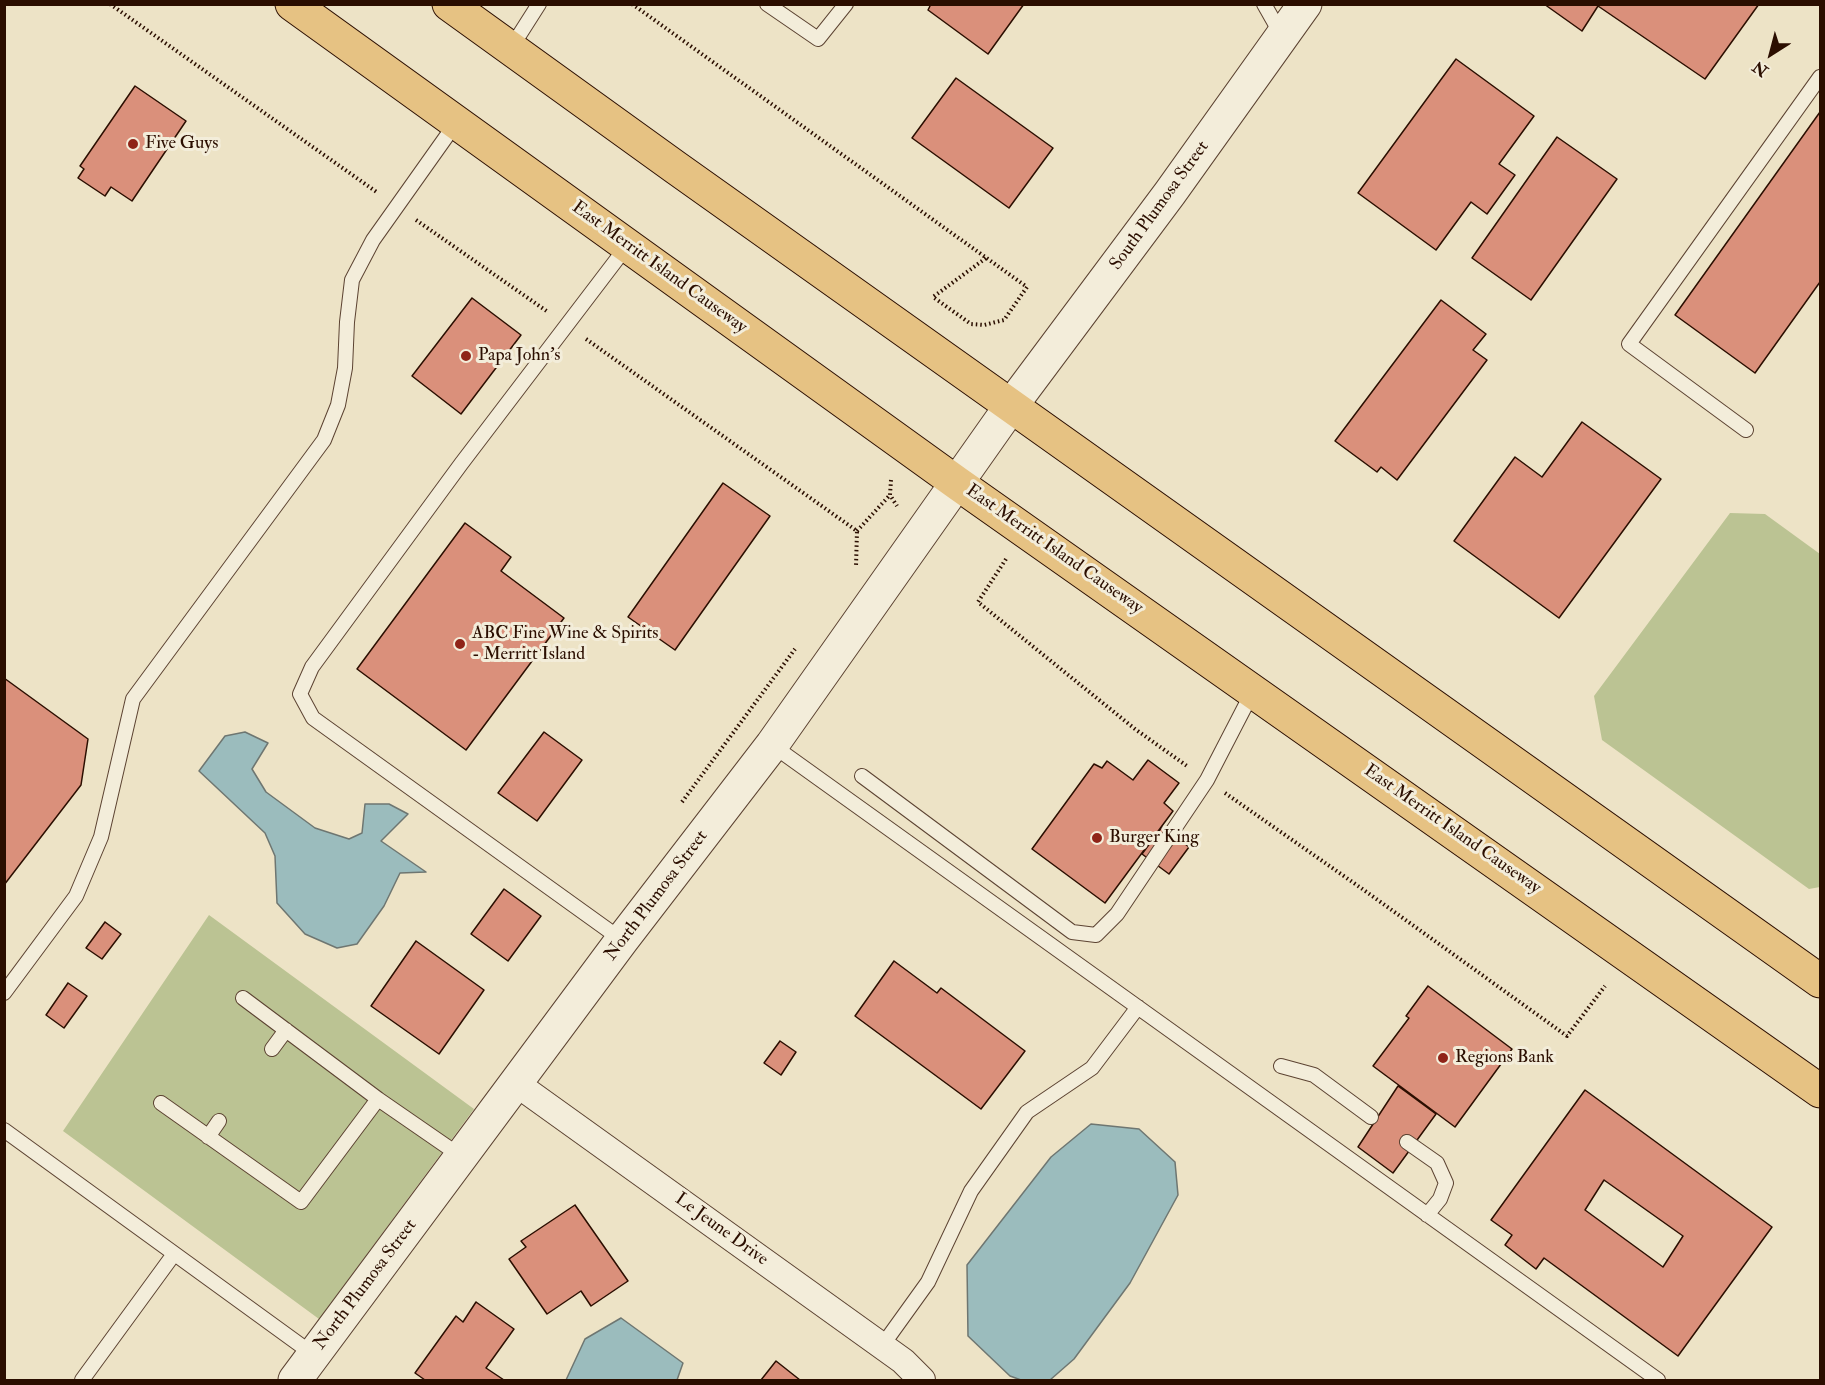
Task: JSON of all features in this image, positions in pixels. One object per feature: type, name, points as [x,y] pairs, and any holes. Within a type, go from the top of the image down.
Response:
[{"type":"main road","name":"East Merritt Island Causeway","points":[[292,4],[957,483],[1821,1091]]},
{"type":"main road","points":[[449,4],[1821,981]]},
{"type":"street","name":"South Plumosa Street","points":[[1011,406],[1170,194],[1305,4]]},
{"type":"street","name":"North Plumosa Street","points":[[304,1368],[622,940],[772,745],[1011,406]]},
{"type":"street","name":"Le Jeune Drive","points":[[516,1084],[903,1361],[922,1380]]},
{"type":"lane","points":[[511,48],[539,4]]},
{"type":"lane","points":[[768,4],[818,39],[846,4]]},
{"type":"lane","points":[[1264,4],[1282,36]]},
{"type":"lane","points":[[1746,430],[1629,344],[1821,77]]},
{"type":"lane","points":[[4,993],[76,896],[101,837],[133,699],[324,440],[338,405],[345,368],[352,280],[373,240],[456,123]]},
{"type":"lane","points":[[622,940],[314,718],[300,694],[312,667],[453,474],[627,245]]},
{"type":"lane","points":[[862,776],[1072,932],[1096,935],[1117,914],[1208,780],[1253,690]]},
{"type":"lane","points":[[772,745],[1658,1380]]},
{"type":"lane","points":[[243,998],[378,1099],[462,1157]]},
{"type":"lane","points":[[882,1346],[928,1282],[972,1191],[1027,1112],[1092,1068],[1138,1007]]},
{"type":"lane","points":[[272,1048],[286,1030]]},
{"type":"lane","points":[[1281,1066],[1314,1075],[1371,1117]]},
{"type":"lane","points":[[161,1103],[301,1202],[378,1099]]},
{"type":"lane","points":[[208,1137],[219,1121]]},
{"type":"lane","points":[[4,1130],[174,1254],[304,1368]]},
{"type":"lane","points":[[1407,1142],[1437,1163],[1446,1184],[1440,1200],[1428,1215]]},
{"type":"lane","points":[[82,1380],[174,1254]]},
{"type":"path","points":[[110,4],[857,531]]},
{"type":"path","points":[[632,4],[1027,287],[1004,320],[984,325],[971,324],[933,297],[986,258]]},
{"type":"path","points":[[891,480],[890,495],[897,506]]},
{"type":"path","points":[[850,575],[857,565],[857,531],[890,495]]},
{"type":"path","points":[[1006,559],[978,602],[1135,729],[1567,1036],[1605,986]]},
{"type":"path","points":[[675,811],[798,645]]},
{"type":"green space","points":[[1730,513],[1765,514],[1820,554],[1820,887],[1809,889],[1602,740],[1594,696]]},
{"type":"green space","points":[[209,915],[474,1109],[319,1319],[63,1131]]},
{"type":"water","points":[[245,732],[268,743],[252,769],[266,792],[315,828],[349,839],[362,833],[365,804],[389,804],[408,814],[381,841],[426,872],[400,873],[384,906],[357,944],[337,948],[305,934],[277,903],[275,856],[265,833],[199,771],[225,736]]},
{"type":"water","points":[[1091,1124],[1139,1129],[1175,1162],[1178,1195],[1130,1283],[1074,1359],[1050,1380],[1021,1380],[1010,1376],[968,1336],[967,1265],[1051,1157]]},
{"type":"water","points":[[621,1318],[683,1363],[677,1380],[566,1380],[585,1339]]},
{"type":"building","points":[[931,4],[1024,4],[988,54],[928,10]]},
{"type":"building","points":[[1544,4],[1759,4],[1705,79],[1598,6],[1582,31]]},
{"type":"building","points":[[1456,59],[1534,116],[1499,164],[1515,175],[1487,214],[1471,202],[1436,250],[1358,193]]},
{"type":"building","points":[[956,78],[1053,148],[1009,208],[912,138]]},
{"type":"building","name":"Five Guys","points":[[135,86],[186,121],[132,201],[111,187],[105,196],[78,178],[84,169],[80,166]]},
{"type":"building","points":[[1820,112],[1820,282],[1755,373],[1675,315]]},
{"type":"building","points":[[1557,137],[1617,179],[1531,300],[1472,258]]},
{"type":"building","name":"Papa John's","points":[[472,298],[521,335],[461,414],[412,376]]},
{"type":"building","points":[[1441,300],[1486,334],[1473,350],[1487,360],[1397,480],[1381,467],[1377,472],[1335,441]]},
{"type":"building","points":[[1582,422],[1661,479],[1559,618],[1454,541],[1515,457],[1542,477]]},
{"type":"building","points":[[723,483],[770,516],[675,650],[628,617]]},
{"type":"building","name":"ABC Fine Wine & Spirits - Merritt Island","points":[[465,523],[511,557],[501,571],[564,618],[466,750],[357,669]]},
{"type":"building","points":[[4,678],[88,739],[81,785],[4,885]]},
{"type":"building","points":[[544,732],[582,760],[537,821],[498,793]]},
{"type":"building","name":"Burger King","points":[[1148,760],[1179,783],[1164,803],[1173,811],[1105,903],[1032,849],[1094,764],[1102,768],[1107,761],[1133,780]]},
{"type":"building","points":[[1162,827],[1189,847],[1169,874],[1142,854]]},
{"type":"building","points":[[504,889],[541,916],[508,961],[471,934]]},
{"type":"building","points":[[105,922],[121,934],[102,959],[86,948]]},
{"type":"building","points":[[416,941],[484,990],[439,1054],[371,1006]]},
{"type":"building","points":[[894,961],[937,993],[941,988],[1025,1051],[981,1109],[855,1016]]},
{"type":"building","points":[[68,983],[87,996],[64,1028],[46,1015]]},
{"type":"building","name":"Regions Bank","points":[[1428,986],[1512,1049],[1455,1127],[1373,1066],[1409,1018],[1406,1016]]},
{"type":"building","points":[[780,1041],[796,1052],[781,1075],[764,1063]]},
{"type":"building","points":[[1398,1086],[1436,1114],[1393,1173],[1358,1147]]},
{"type":"building","points":[[1585,1090],[1772,1227],[1678,1356],[1544,1258],[1536,1269],[1505,1245],[1512,1235],[1491,1220]],"holes":[[[1604,1180],[1683,1236],[1663,1267],[1585,1210]]]},
{"type":"building","points":[[575,1205],[628,1281],[591,1306],[581,1291],[547,1314],[509,1259],[526,1247],[521,1241]]},
{"type":"building","points":[[476,1302],[514,1329],[486,1368],[504,1380],[425,1380],[415,1373],[456,1316],[463,1322]]},
{"type":"building","points":[[776,1361],[800,1380],[761,1380]]},
{"type":"place","name":"Five Guys","points":[[133,144]]},
{"type":"place","name":"Papa John's","points":[[466,356]]},
{"type":"place","name":"ABC Fine Wine & Spirits - Merritt Island","points":[[460,644]]},
{"type":"place","name":"Burger King","points":[[1097,838]]},
{"type":"place","name":"Regions Bank","points":[[1443,1058]]}]
